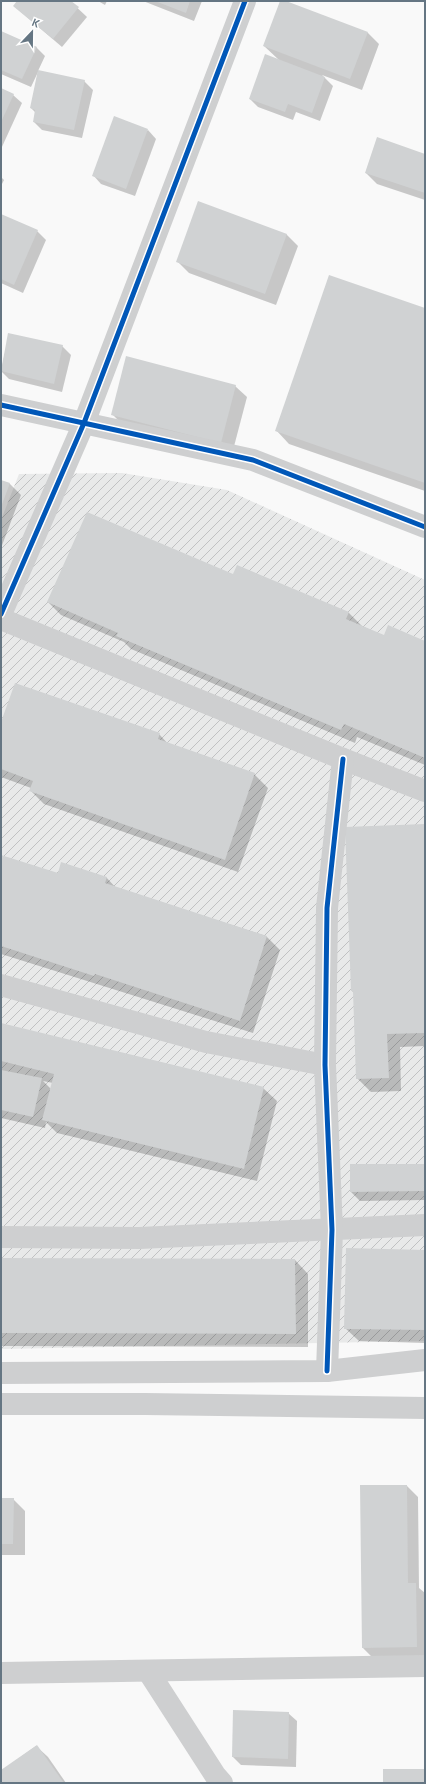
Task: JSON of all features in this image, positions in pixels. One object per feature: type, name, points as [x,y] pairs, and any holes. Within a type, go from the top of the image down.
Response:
[{"type":"street","points":[[1,614],[84,424],[245,1]]},
{"type":"street","points":[[1,405],[253,460],[425,528]]},
{"type":"street","points":[[1,619],[425,791]]},
{"type":"street","points":[[327,1371],[332,1230],[325,1065],[327,908],[343,759]]},
{"type":"street","points":[[1,985],[206,1042],[325,1065]]},
{"type":"street","points":[[1,1237],[139,1238],[425,1225]]},
{"type":"street","points":[[1,1373],[327,1371],[425,1360]]},
{"type":"street","points":[[1,1404],[145,1404],[425,1408]]},
{"type":"street","points":[[1,1673],[425,1666]]},
{"type":"street","points":[[148,1671],[214,1775],[222,1783]]},
{"type":"shaded area","points":[[122,473],[227,490],[425,580],[425,1341],[1,1349],[1,520],[19,474]]},
{"type":"building","points":[[17,1],[71,1],[79,7],[53,39],[13,6]]},
{"type":"building","points":[[155,1],[190,1],[186,13]]},
{"type":"building","points":[[280,1],[286,1],[368,32],[350,79],[263,46]]},
{"type":"building","points":[[1,31],[37,47],[22,79],[1,70]]},
{"type":"building","points":[[265,54],[325,77],[312,113],[288,104],[285,112],[249,99]]},
{"type":"building","points":[[38,70],[85,80],[74,130],[33,122],[35,110],[30,108]]},
{"type":"building","points":[[1,88],[14,94],[1,122]]},
{"type":"building","points":[[114,116],[148,129],[126,189],[92,176]]},
{"type":"building","points":[[377,137],[425,154],[425,193],[365,173]]},
{"type":"building","points":[[198,201],[287,234],[265,294],[176,262]]},
{"type":"building","points":[[1,214],[38,230],[14,285],[1,279]]},
{"type":"building","points":[[329,275],[425,308],[425,483],[275,431]]},
{"type":"building","points":[[8,333],[63,345],[54,384],[1,371]]},
{"type":"building","points":[[126,356],[236,385],[221,443],[111,415]]},
{"type":"building","points":[[1,480],[10,483],[1,507]]},
{"type":"building","points":[[87,512],[233,574],[237,565],[349,612],[346,619],[384,635],[388,625],[425,641],[425,758],[344,724],[341,730],[116,636],[118,633],[47,602]]},
{"type":"building","points":[[15,683],[160,733],[158,739],[255,773],[225,860],[29,791],[33,781],[1,769],[1,722]]},
{"type":"building","points":[[425,824],[425,1033],[387,1034],[389,1078],[356,1079],[345,827]]},
{"type":"building","points":[[1,855],[58,873],[61,862],[107,877],[105,883],[267,936],[240,1021],[95,974],[94,976],[1,946]]},
{"type":"building","points":[[1,1023],[264,1087],[244,1169],[42,1120],[54,1074],[1,1061]]},
{"type":"building","points":[[1,1070],[42,1078],[33,1117],[1,1110]]},
{"type":"building","points":[[350,1164],[425,1164],[425,1191],[350,1192]]},
{"type":"building","points":[[346,1248],[425,1250],[425,1330],[344,1329]]},
{"type":"building","points":[[1,1258],[295,1259],[296,1334],[1,1333]]},
{"type":"building","points":[[360,1485],[407,1485],[408,1583],[416,1583],[417,1647],[362,1648]]},
{"type":"building","points":[[1,1498],[14,1498],[13,1544],[1,1544]]},
{"type":"building","points":[[233,1710],[289,1712],[288,1759],[232,1757]]},
{"type":"building","points":[[37,1745],[64,1783],[1,1783],[1,1770]]},
{"type":"building","points":[[383,1769],[425,1769],[425,1783],[383,1783]]},
{"type":"cycle path","points":[[1,614],[84,423],[245,1]]},
{"type":"cycle path","points":[[1,405],[253,460],[425,527]]},
{"type":"cycle path","points":[[327,1371],[332,1230],[325,1065],[327,908],[343,759]]}]
